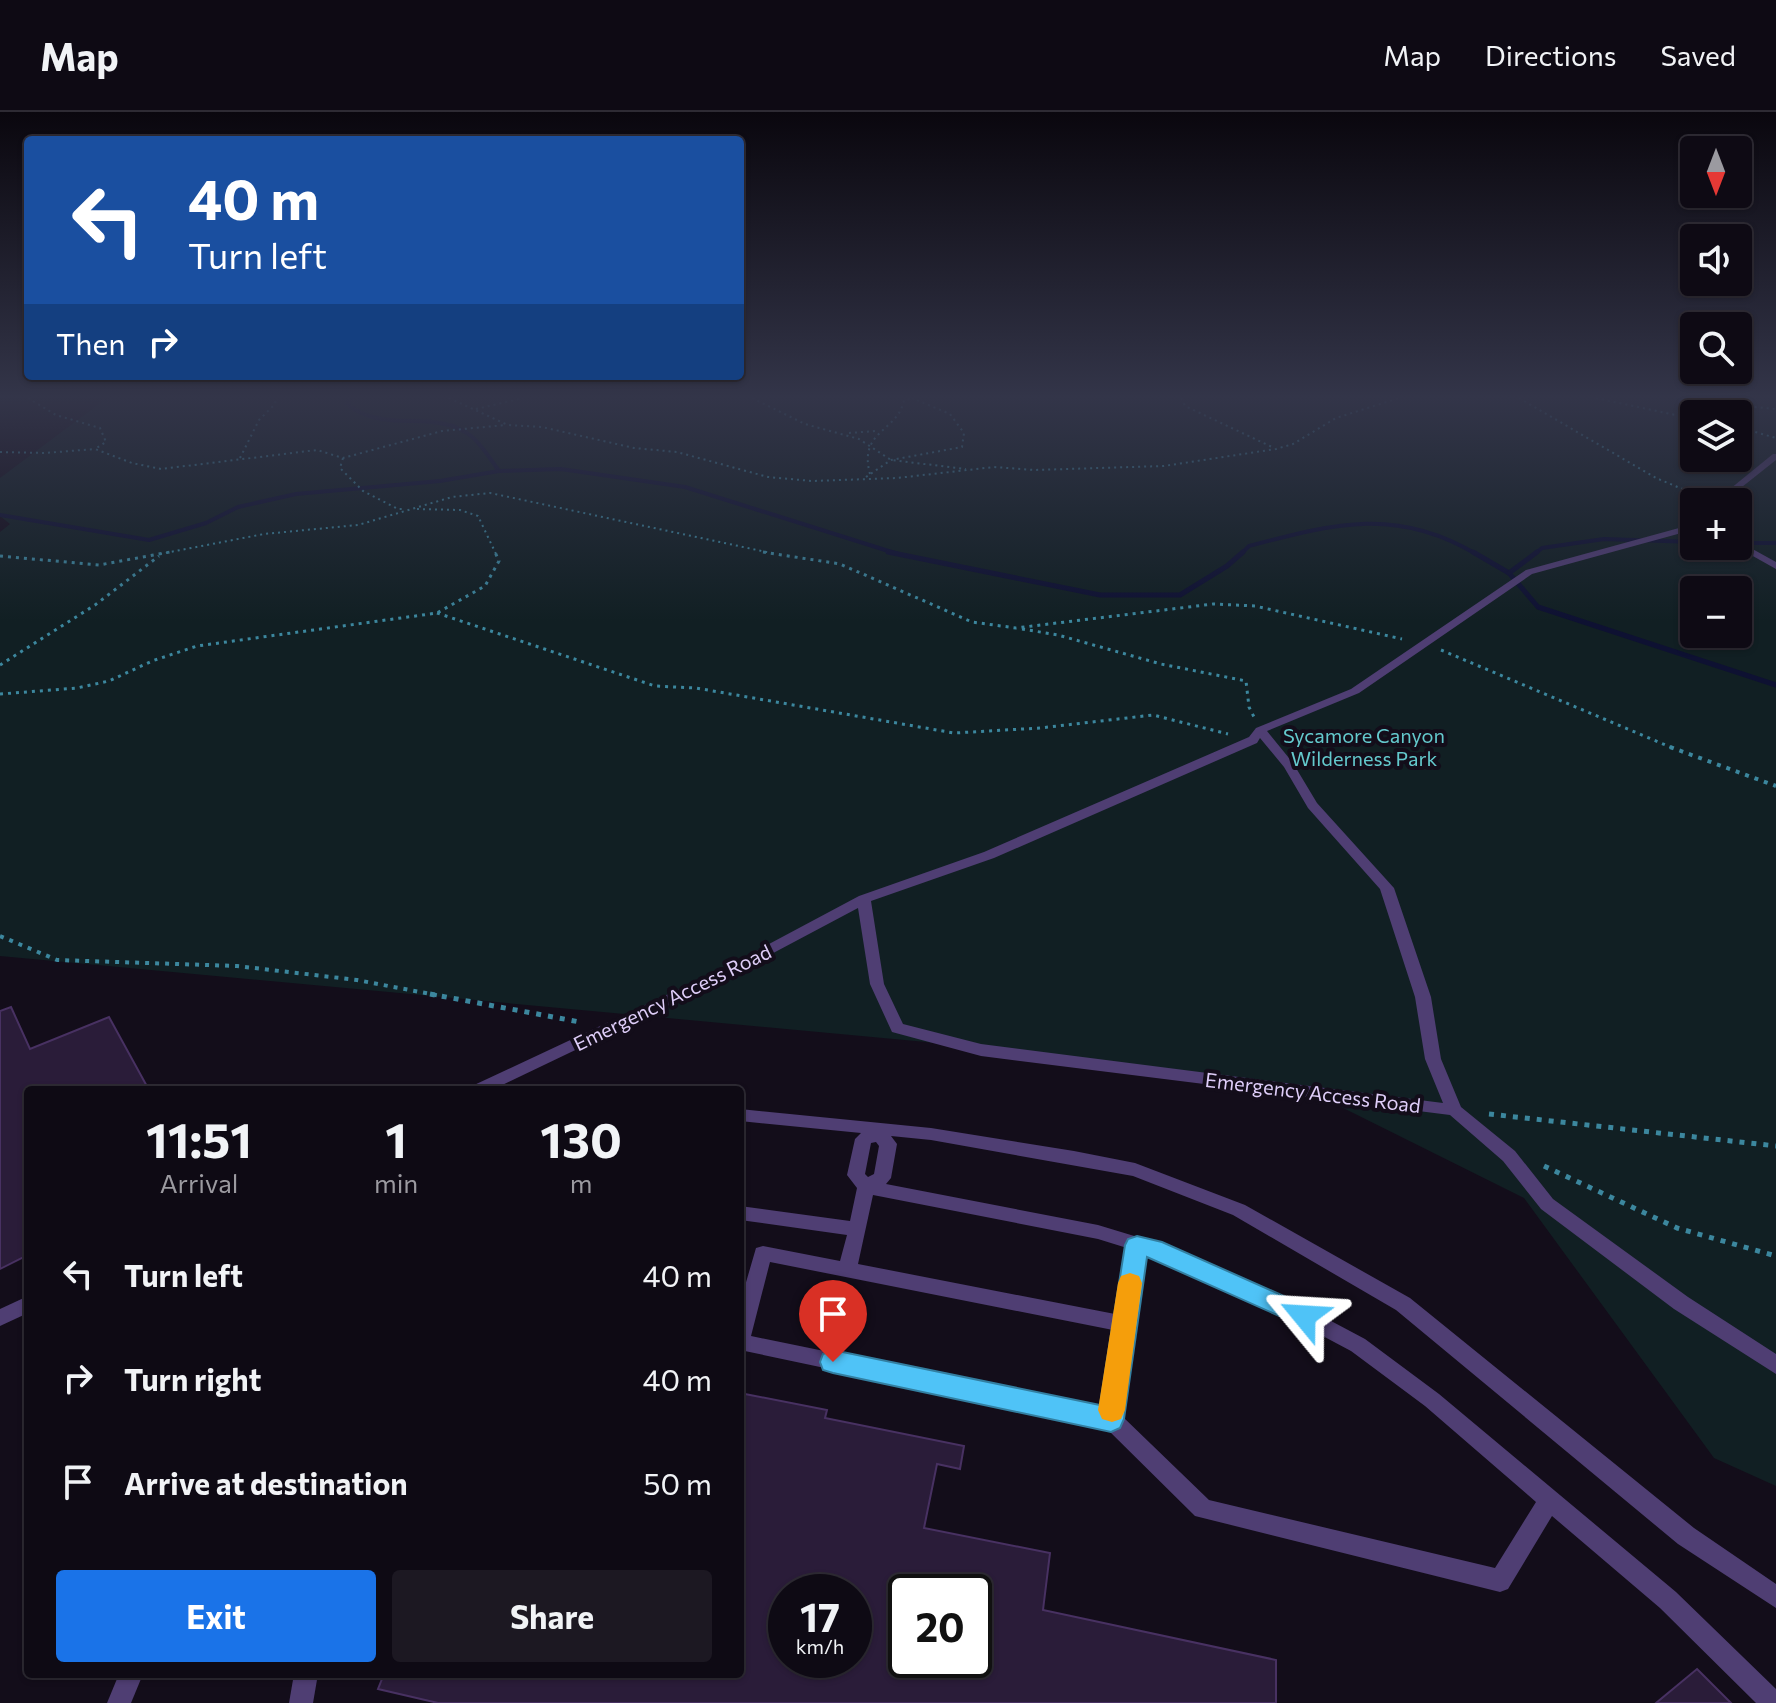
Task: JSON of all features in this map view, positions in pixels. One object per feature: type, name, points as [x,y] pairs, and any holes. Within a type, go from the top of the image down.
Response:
[{"type":"lane","points":[[1734,488],[1755,472]]},
{"type":"lane","name":"Emergency Access Road","points":[[486,1086],[729,971],[864,899],[989,855],[1355,691],[1529,572],[1680,533]]},
{"type":"lane","points":[[1752,552],[1776,566]]},
{"type":"lane","points":[[1256,735],[1289,766],[1312,805],[1387,888],[1423,997],[1433,1059],[1454,1110],[1509,1156],[1547,1204],[1681,1303],[1776,1365]]},
{"type":"lane","name":"Emergency Access Road","points":[[864,899],[877,984],[897,1028],[981,1050],[1454,1110]]},
{"type":"lane","points":[[744,1114],[960,1139],[1135,1170],[1239,1210],[1403,1304],[1686,1536],[1776,1597]]},
{"type":"lane","points":[[880,1132],[863,1139],[856,1175],[866,1187],[1098,1232],[1154,1249],[1277,1302],[1358,1345],[1432,1400],[1668,1600],[1773,1703]]},
{"type":"lane","points":[[848,1268],[866,1187],[882,1178],[888,1144],[880,1132]]},
{"type":"lane","points":[[744,1214],[857,1229]]},
{"type":"lane","points":[[1111,1419],[1137,1245]]},
{"type":"lane","points":[[744,1326],[763,1253],[1123,1324]]},
{"type":"lane","points":[[0,1318],[24,1306]]},
{"type":"lane","points":[[744,1342],[1111,1419],[1203,1509],[1500,1581],[1550,1500]]},
{"type":"lane","points":[[119,1703],[129,1678]]},
{"type":"lane","points":[[301,1703],[305,1678]]},
{"type":"path","points":[[0,694],[77,688],[109,681],[152,661],[197,646],[437,613],[485,586],[499,561],[478,516],[460,510],[398,509],[363,491],[344,472]]},
{"type":"path","points":[[751,472],[812,481],[947,472]]},
{"type":"path","points":[[864,479],[873,472]]},
{"type":"path","points":[[1646,472],[1681,488]]},
{"type":"path","points":[[0,556],[99,565],[264,534],[315,532],[358,525],[452,497],[490,493],[741,548],[840,564],[972,622],[1066,634],[1160,664],[1209,671],[1246,681],[1256,735],[1153,715],[1040,728],[954,733],[696,688],[655,686],[437,613]]},
{"type":"path","points":[[0,665],[95,605],[163,553]]},
{"type":"path","points":[[1016,628],[1213,604],[1255,606],[1425,644],[1480,663],[1635,734],[1776,786]]},
{"type":"path","points":[[0,936],[57,960],[237,966],[357,980],[609,1028]]},
{"type":"path","points":[[1454,1110],[1776,1146]]},
{"type":"path","points":[[1531,1158],[1557,1174],[1677,1228],[1776,1256]]},
{"type":"green space","name":"Sycamore Canyon Wilderness Park","points":[[8,472],[1776,472],[1776,1486],[1714,1458],[1524,1198],[1309,1091],[926,1042],[0,956],[0,532],[10,524],[0,516],[0,478]]},
{"type":"building","points":[[11,1007],[30,1049],[109,1017],[147,1086],[24,1086],[24,1257],[0,1269],[0,1011]]},
{"type":"building","points":[[744,1394],[827,1410],[825,1418],[964,1446],[960,1469],[937,1464],[924,1528],[1050,1553],[1043,1610],[1276,1660],[1276,1703],[438,1703],[378,1689],[382,1678],[744,1678]]},
{"type":"building","points":[[1697,1669],[1731,1703],[1656,1703]]},
{"type":"waterway","points":[[0,515],[149,540],[206,523],[238,507],[296,494],[440,481],[492,472]]},
{"type":"waterway","points":[[583,472],[685,487],[898,554]]},
{"type":"waterway","points":[[1243,552],[1249,546],[1309,531],[1364,524],[1419,529],[1476,554]]},
{"type":"waterway","points":[[1535,554],[1542,548],[1604,539],[1680,542]]},
{"type":"waterway","points":[[1752,543],[1776,543]]},
{"type":"waterway","points":[[888,552],[1100,595],[1180,595],[1227,566],[1243,552]]},
{"type":"waterway","points":[[1473,552],[1509,573]]},
{"type":"waterway","points":[[1509,573],[1537,552]]},
{"type":"waterway","points":[[1509,573],[1538,607],[1776,685]]},
{"type":"slow traffic","points":[[1112,1410],[1130,1283]]},
{"type":"route","points":[[833,1362],[1111,1419],[1137,1245],[1154,1249],[1304,1316]]}]
